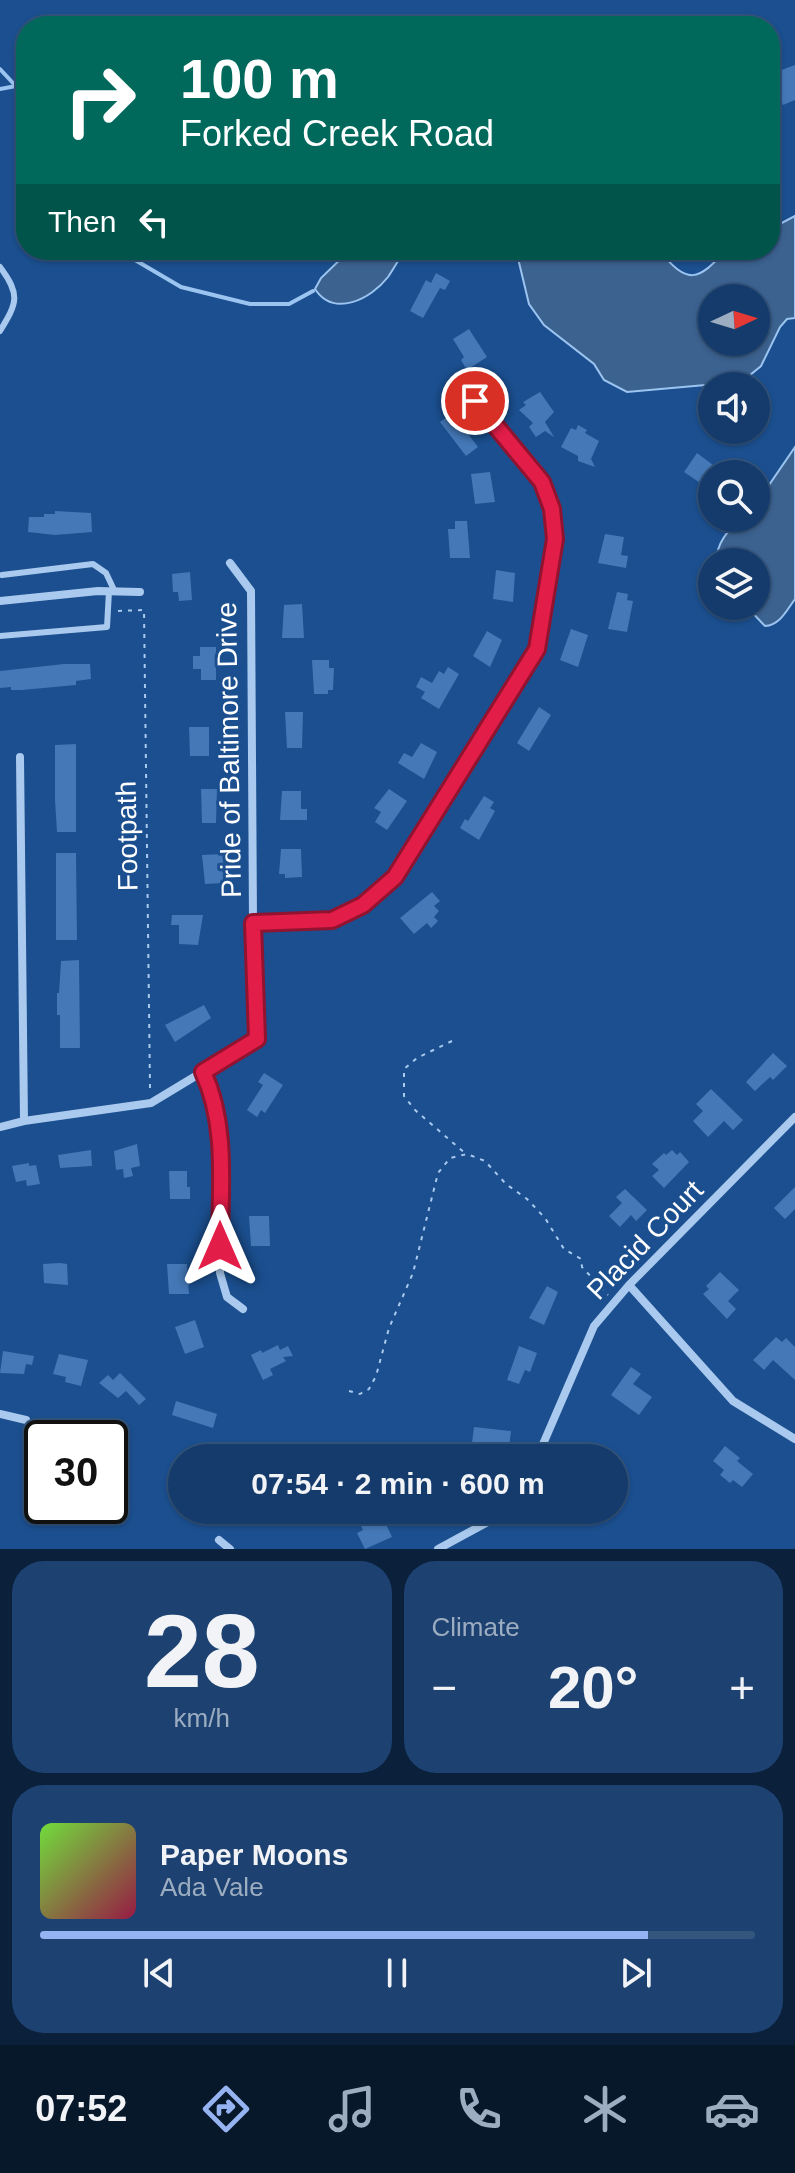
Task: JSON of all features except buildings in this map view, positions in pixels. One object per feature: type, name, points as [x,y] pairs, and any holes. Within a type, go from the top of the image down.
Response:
[{"type":"street","points":[[253,923],[332,920],[363,905],[395,877],[537,649],[555,539],[552,509],[542,482],[475,401]]},
{"type":"street","name":"Pride of Baltimore Drive","points":[[203,1072],[257,1039],[253,923],[251,591],[230,563]]},
{"type":"street","points":[[0,601],[112,591],[140,592]]},
{"type":"street","points":[[20,757],[24,1121]]},
{"type":"street","points":[[0,1127],[151,1103],[203,1072],[214,1097],[220,1141],[220,1273],[227,1297],[243,1309]]},
{"type":"street","name":"Placid Court","points":[[543,1444],[594,1326],[629,1285],[795,1117]]},
{"type":"street","points":[[629,1285],[733,1401],[795,1439]]},
{"type":"street","points":[[0,1414],[26,1420]]},
{"type":"street","points":[[438,1549],[484,1524]]},
{"type":"street","points":[[219,1540],[230,1549]]},
{"type":"lane","points":[[0,267],[12,284],[15,303],[12,314],[0,331]]},
{"type":"lane","points":[[0,636],[107,627],[112,591],[106,573],[93,564],[2,575]]},
{"type":"path","name":"Footpath","points":[[118,611],[144,610],[150,1088]]},
{"type":"path","points":[[452,1041],[417,1058],[404,1069],[404,1096],[443,1135],[467,1154],[485,1161],[506,1184],[527,1199],[551,1226],[564,1249],[581,1259],[582,1267],[614,1302]]},
{"type":"path","points":[[349,1391],[360,1394],[369,1389],[376,1376],[389,1328],[413,1273],[438,1173],[450,1158],[467,1154]]},
{"type":"water","points":[[795,216],[795,318],[787,319],[780,327],[770,348],[770,284],[698,284],[698,356],[766,356],[761,366],[754,372],[698,372],[698,386],[627,392],[604,380],[594,364],[544,325],[529,304],[518,260],[667,260],[686,274],[700,273],[716,260],[780,260],[780,224]]},
{"type":"water","points":[[340,260],[399,260],[381,285],[352,302],[342,304],[323,298],[315,289],[321,278]]},
{"type":"water","points":[[795,447],[795,599],[779,620],[765,626],[759,620],[770,620],[770,548],[719,548],[728,532],[770,532],[770,484]]},
{"type":"waterway","points":[[0,69],[16,86]]},
{"type":"waterway","points":[[0,89],[16,86]]},
{"type":"waterway","points":[[135,260],[181,287],[250,304],[289,304],[313,291]]},
{"type":"route","points":[[220,1246],[220,1141],[214,1097],[203,1072],[257,1039],[253,923],[332,920],[363,905],[395,877],[537,649],[555,539],[552,509],[542,482],[475,401]]}]
